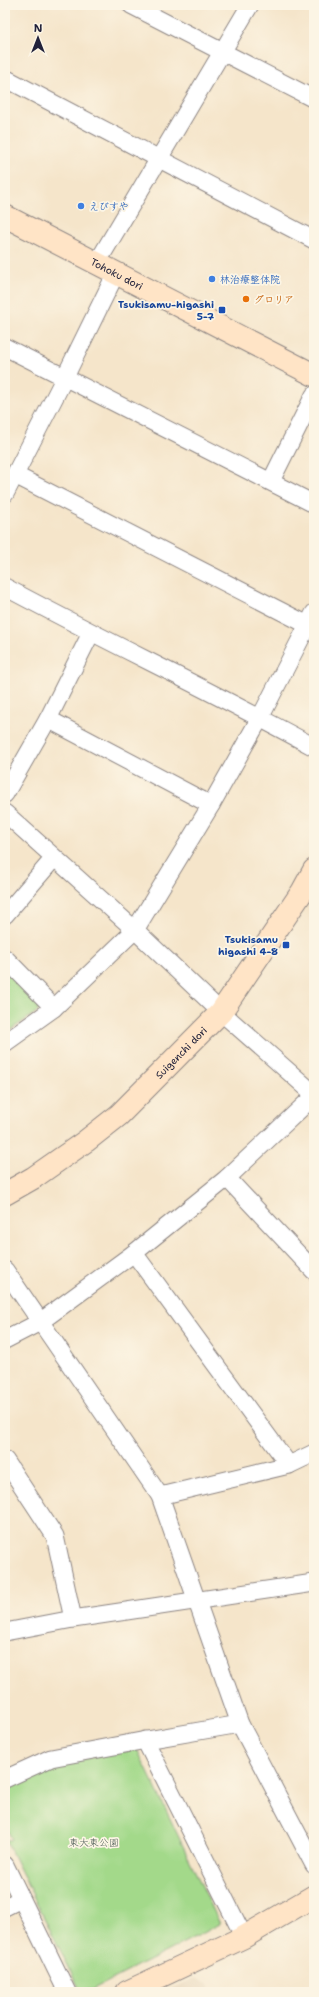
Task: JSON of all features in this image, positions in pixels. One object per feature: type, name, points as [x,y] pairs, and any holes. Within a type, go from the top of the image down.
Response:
[{"type":"street","points":[[131,5],[314,99]]},
{"type":"street","points":[[5,494],[65,377],[106,268],[158,158],[250,5]]},
{"type":"street","points":[[5,78],[314,240]]},
{"type":"street","name":"Tohoku dori","points":[[5,216],[314,375]]},
{"type":"street","points":[[5,346],[314,504]]},
{"type":"street","points":[[271,482],[314,395]]},
{"type":"street","points":[[5,1043],[54,1008],[135,930],[212,804],[260,718],[311,619],[15,475]]},
{"type":"street","points":[[5,587],[91,633],[260,718],[314,747]]},
{"type":"street","points":[[5,794],[48,719],[91,633]]},
{"type":"street","points":[[48,719],[212,804]]},
{"type":"street","points":[[5,813],[135,930],[221,1012],[314,1095],[227,1178],[134,1253],[40,1322],[5,1340]]},
{"type":"street","points":[[5,915],[54,858]]},
{"type":"street","name":"Suigenchi dori","points":[[5,1194],[33,1178],[86,1141],[119,1115],[221,1012],[302,892],[314,870]]},
{"type":"street","points":[[5,958],[54,1008]]},
{"type":"street","points":[[227,1178],[314,1271]]},
{"type":"street","points":[[134,1253],[290,1465]]},
{"type":"street","points":[[5,1270],[160,1496],[240,1724],[314,1865]]},
{"type":"street","points":[[160,1496],[290,1465],[314,1453]]},
{"type":"street","points":[[6,1462],[56,1536],[73,1619]]},
{"type":"street","points":[[5,1632],[73,1619],[314,1583]]},
{"type":"street","points":[[5,1779],[51,1758],[240,1724]]},
{"type":"street","points":[[145,1740],[244,1937]]},
{"type":"street","points":[[5,1865],[67,1992]]},
{"type":"street","points":[[127,1992],[244,1937],[314,1896]]},
{"type":"street","points":[[5,1907],[21,1899]]},
{"type":"shaded area","points":[[195,1978],[208,1984],[211,1992],[165,1992]]},
{"type":"green space","points":[[5,969],[39,1005],[38,1011],[5,1034]]},
{"type":"green space","name":"東大東公園","points":[[137,1749],[220,1924],[92,1990],[80,1990],[6,1841],[12,1839],[5,1826],[5,1784],[46,1765]]},
{"type":"place","name":"えびすや","points":[[81,206]]},
{"type":"place","name":"林治療整体院","points":[[212,279]]},
{"type":"place","name":"グロリア","points":[[246,299]]},
{"type":"place","name":"Tsukisamu-higashi 5-7","points":[[222,310]]},
{"type":"place","name":"Tsukisamu higashi 4-8","points":[[286,945]]}]
